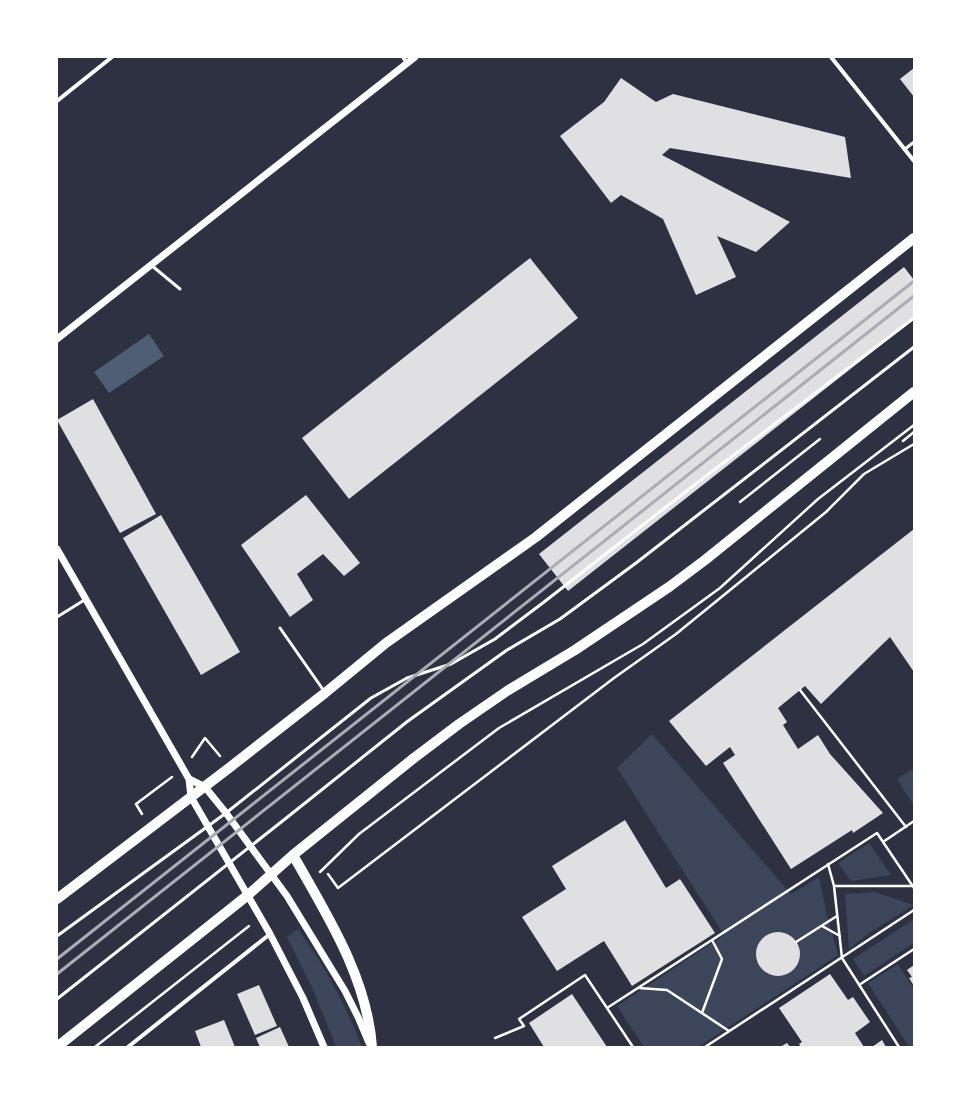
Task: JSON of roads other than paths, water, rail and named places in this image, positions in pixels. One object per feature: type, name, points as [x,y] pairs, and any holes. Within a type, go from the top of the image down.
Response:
[{"type":"main road","points":[[57,899],[205,787],[386,643],[536,537],[914,238]]},
{"type":"main road","points":[[57,1047],[248,895],[293,855],[414,758],[459,724],[575,650],[669,587],[705,560],[914,392]]},
{"type":"main road","points":[[293,855],[328,916],[344,949],[359,987],[371,1030],[371,1047]]},
{"type":"street","points":[[57,101],[112,57]]},
{"type":"street","points":[[57,339],[405,60],[415,57]]},
{"type":"street","points":[[832,57],[914,161]]},
{"type":"street","points":[[57,549],[189,779],[191,797],[270,934],[303,998],[324,1047]]},
{"type":"street","points":[[189,779],[205,787],[271,874],[307,928],[344,991],[358,1017],[371,1047]]},
{"type":"street","points":[[128,1047],[270,934]]},
{"type":"lane","points":[[905,149],[914,142]]},
{"type":"lane","points":[[151,265],[180,289]]},
{"type":"lane","points":[[57,936],[208,827],[371,698],[407,678],[451,664],[495,639],[914,318]]},
{"type":"lane","points":[[57,999],[408,720],[507,650],[560,619],[636,563],[914,347]]},
{"type":"lane","points":[[57,617],[86,599]]},
{"type":"lane","points":[[280,628],[325,693]]},
{"type":"railway","points":[[57,959],[914,281]]},
{"type":"railway","points":[[57,974],[914,296]]}]
